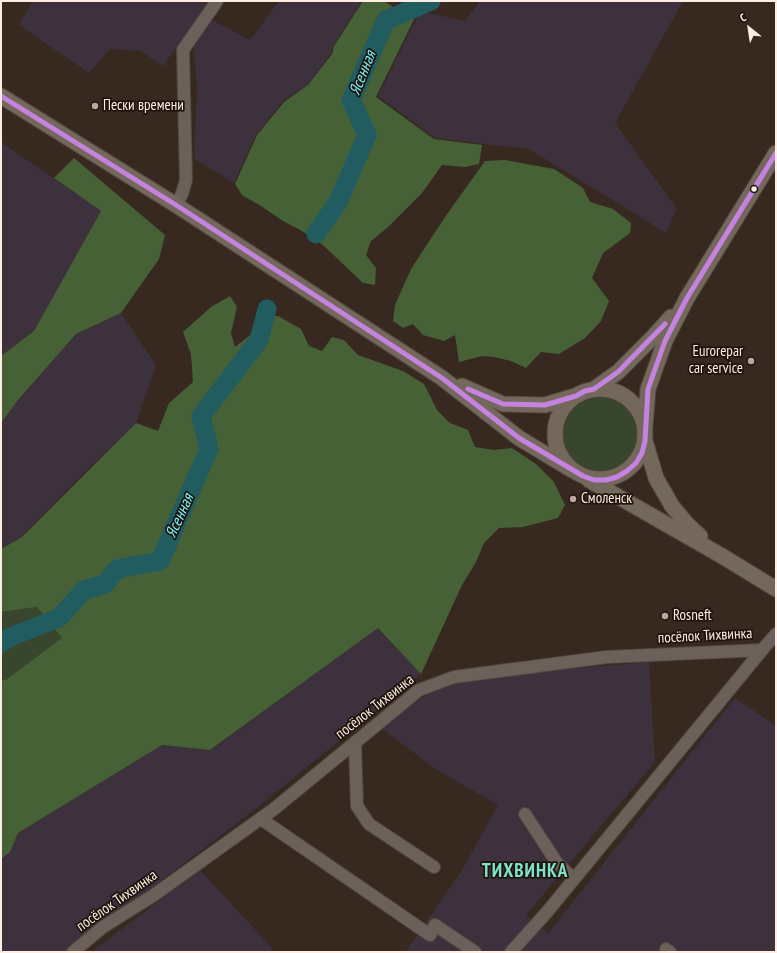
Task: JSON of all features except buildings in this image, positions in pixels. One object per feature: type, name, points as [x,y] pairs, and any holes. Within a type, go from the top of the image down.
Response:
[{"type":"main road","points":[[1,96],[176,205],[442,378],[519,438],[776,589]]},
{"type":"main road","points":[[576,396],[566,404],[559,414],[555,426],[557,450],[560,456],[563,461],[577,473],[594,480],[606,480],[617,477],[636,463],[642,453],[645,442],[648,389],[665,341],[687,298],[776,154]]},
{"type":"main road","points":[[442,378],[503,404],[545,405],[576,396],[594,389],[618,372],[653,337],[687,298]]},
{"type":"main road","points":[[594,389],[608,390],[621,394],[627,398],[640,413],[645,426]]},
{"type":"main road","points":[[645,442],[656,478],[672,506],[687,524],[722,556]]},
{"type":"street","points":[[176,205],[182,194],[186,180],[183,50],[217,1]]},
{"type":"street","name":"посёлок Тихвинка","points":[[74,952],[103,927],[154,895],[261,819],[419,690],[454,677],[607,658],[762,650],[776,634]]},
{"type":"street","points":[[511,952],[547,912],[762,650]]},
{"type":"street","points":[[355,743],[357,806],[369,824],[434,867]]},
{"type":"street","points":[[525,814],[557,863],[574,879]]},
{"type":"street","points":[[261,819],[430,935],[435,925],[475,952]]},
{"type":"shaded area","points":[[33,1],[211,1],[163,66],[141,51],[110,49],[89,73],[19,25]]},
{"type":"shaded area","points":[[279,1],[362,1],[333,46],[331,53],[308,85],[283,101],[256,135],[234,183],[194,159],[197,90],[194,47],[212,20],[250,40]]},
{"type":"shaded area","points":[[480,1],[683,1],[615,123],[677,209],[666,233],[529,149],[435,138],[378,96],[420,11],[465,21]]},
{"type":"shaded area","points":[[1,142],[101,211],[34,331],[1,356]]},
{"type":"shaded area","points":[[121,313],[156,365],[136,423],[21,537],[1,549],[1,423],[18,400],[76,334]]},
{"type":"shaded area","points":[[378,628],[421,674],[258,807],[68,952],[1,952],[1,859],[10,852],[18,833],[162,745],[211,750]]},
{"type":"shaded area","points":[[649,662],[655,762],[526,915],[548,933],[735,698],[776,726],[776,952],[405,952],[461,872],[498,805],[434,768],[381,728],[448,679]]},
{"type":"shaded area","points":[[200,870],[272,948],[273,952],[91,952]]},
{"type":"green space","points":[[363,1],[384,1],[393,7],[411,1],[423,1],[376,97],[434,139],[482,145],[479,164],[465,167],[442,165],[422,193],[387,228],[371,241],[366,255],[376,268],[375,285],[363,283],[323,245],[242,195],[235,184],[257,135],[284,102],[308,85],[332,54],[334,46]]},
{"type":"green space","points":[[74,158],[165,235],[159,259],[121,313],[76,334],[18,400],[1,423],[1,356],[34,331],[101,211],[54,178]]},
{"type":"green space","points":[[505,160],[554,169],[583,188],[590,202],[613,209],[631,223],[630,233],[603,253],[592,278],[609,301],[601,321],[585,338],[559,354],[541,352],[526,368],[511,361],[494,357],[482,356],[459,362],[455,335],[444,341],[423,335],[413,324],[403,328],[393,321],[395,305],[411,269],[445,217],[485,161]]},
{"type":"green space","points":[[230,296],[237,307],[231,333],[235,347],[250,335],[259,315],[278,316],[301,329],[309,346],[322,351],[332,337],[344,340],[358,355],[403,371],[424,384],[437,410],[450,423],[468,430],[475,447],[494,450],[512,448],[536,464],[554,482],[565,505],[558,518],[523,527],[499,528],[484,543],[476,562],[462,585],[421,674],[378,628],[210,750],[162,745],[18,833],[10,852],[1,859],[1,681],[7,679],[62,638],[37,607],[1,612],[1,549],[22,537],[136,423],[158,431],[169,403],[193,382],[191,354],[183,332],[211,307]]},
{"type":"green space","points":[[601,397],[616,400],[628,408],[636,420],[639,435],[636,450],[628,462],[616,470],[601,473],[586,470],[574,462],[566,450],[563,435],[566,420],[574,408],[586,400]]},
{"type":"green space","points":[[37,607],[63,638],[7,679],[1,681],[1,612]]},
{"type":"waterway","name":"Ясенная","points":[[316,234],[338,202],[367,135],[351,100],[386,20],[431,1]]},
{"type":"waterway","name":"Ясенная","points":[[1,643],[10,637],[59,618],[84,590],[105,584],[117,569],[160,561],[209,449],[201,416],[259,340],[267,309]]},
{"type":"transit line","points":[[1,96],[176,205],[442,378],[519,438],[583,476],[594,480],[606,480],[617,477],[636,463],[642,453],[645,441],[648,389],[665,341],[687,298],[776,153]]},
{"type":"transit line","points":[[468,389],[503,404],[545,405],[576,396],[585,391],[594,389],[618,372],[665,324]]},
{"type":"place","name":"Пески времени","points":[[95,106]]},
{"type":"place","name":"Eurorepar car service","points":[[751,361]]},
{"type":"place","name":"Смоленск","points":[[573,499]]},
{"type":"place","name":"Rosneft","points":[[665,616]]},
{"type":"district","name":"ТИХВИНКА","points":[[525,872]]}]
